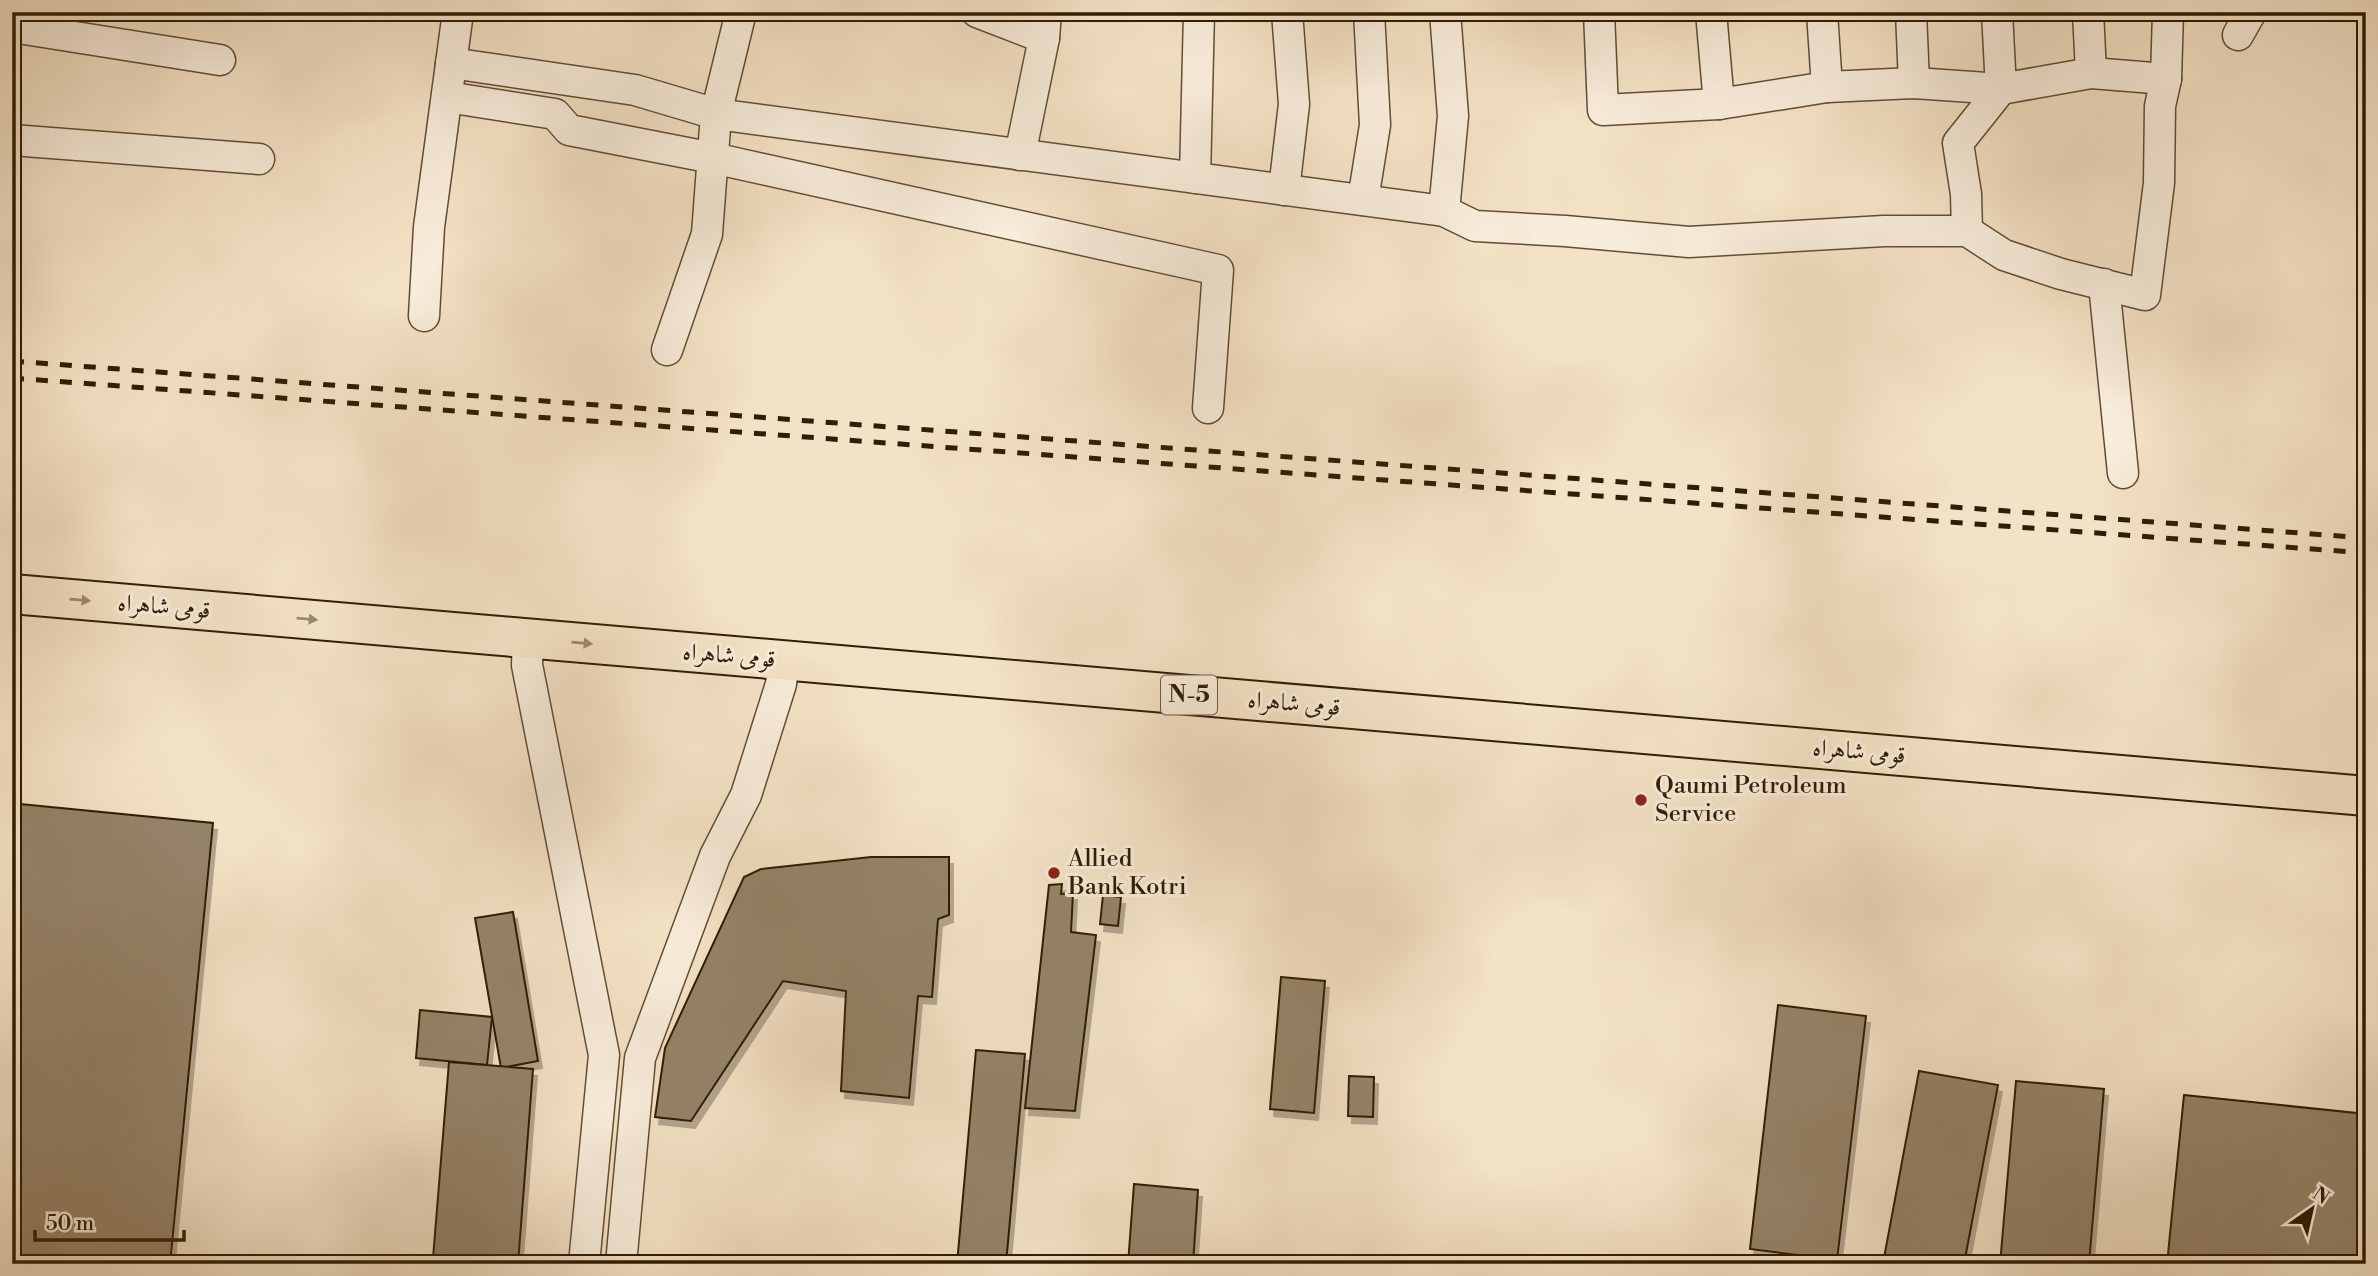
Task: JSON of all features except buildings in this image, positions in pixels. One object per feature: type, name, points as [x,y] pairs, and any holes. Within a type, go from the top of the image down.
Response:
[{"type":"highway","name":"قومی شاہراہ","points":[[12,594],[528,652]]},
{"type":"highway","name":"قومی شاہراہ","points":[[12,621],[528,652],[2366,796]]},
{"type":"highway","name":"قومی شاہراہ","points":[[783,672],[2366,818]]},
{"type":"street","points":[[424,316],[429,227],[458,12]]},
{"type":"street","points":[[667,350],[707,234],[716,114],[741,12]]},
{"type":"street","points":[[977,12],[1045,25],[1020,155]]},
{"type":"street","points":[[1195,178],[1199,12]]},
{"type":"street","points":[[1284,190],[1294,104],[1287,12]]},
{"type":"street","points":[[1363,200],[1375,125],[1369,12]]},
{"type":"street","points":[[1444,12],[1453,116],[1444,211]]},
{"type":"street","points":[[1599,12],[1603,110],[1719,104],[1826,87],[1914,83],[2001,89],[2091,73],[2166,79]]},
{"type":"street","points":[[1711,12],[1719,104]]},
{"type":"street","points":[[1822,12],[1826,87]]},
{"type":"street","points":[[1911,12],[1914,83]]},
{"type":"street","points":[[1967,231],[1966,194],[1958,143],[2001,89],[1997,12]]},
{"type":"street","points":[[2088,12],[2091,73]]},
{"type":"street","points":[[451,63],[635,90],[716,114],[1444,211],[1475,226],[1689,242],[1884,231],[1967,231],[2004,255],[2061,274],[2145,295],[2159,183],[2160,106],[2166,79],[2168,12]]},
{"type":"street","points":[[12,27],[220,60]]},
{"type":"street","points":[[447,97],[555,114],[569,130],[713,158],[1218,270],[1208,408]]},
{"type":"street","points":[[12,140],[259,159]]},
{"type":"street","points":[[2104,284],[2123,473]]},
{"type":"street","points":[[528,652],[604,1055],[583,1264]]},
{"type":"street","points":[[621,1264],[640,1058],[715,856],[746,795],[783,672]]},
{"type":"railway","points":[[12,361],[2366,538]]},
{"type":"railway","points":[[12,378],[2366,553]]},
{"type":"place","name":"Qaumi Petroleum Service","points":[[1641,800]]},
{"type":"place","name":"Allied Bank Kotri","points":[[1054,873]]}]
